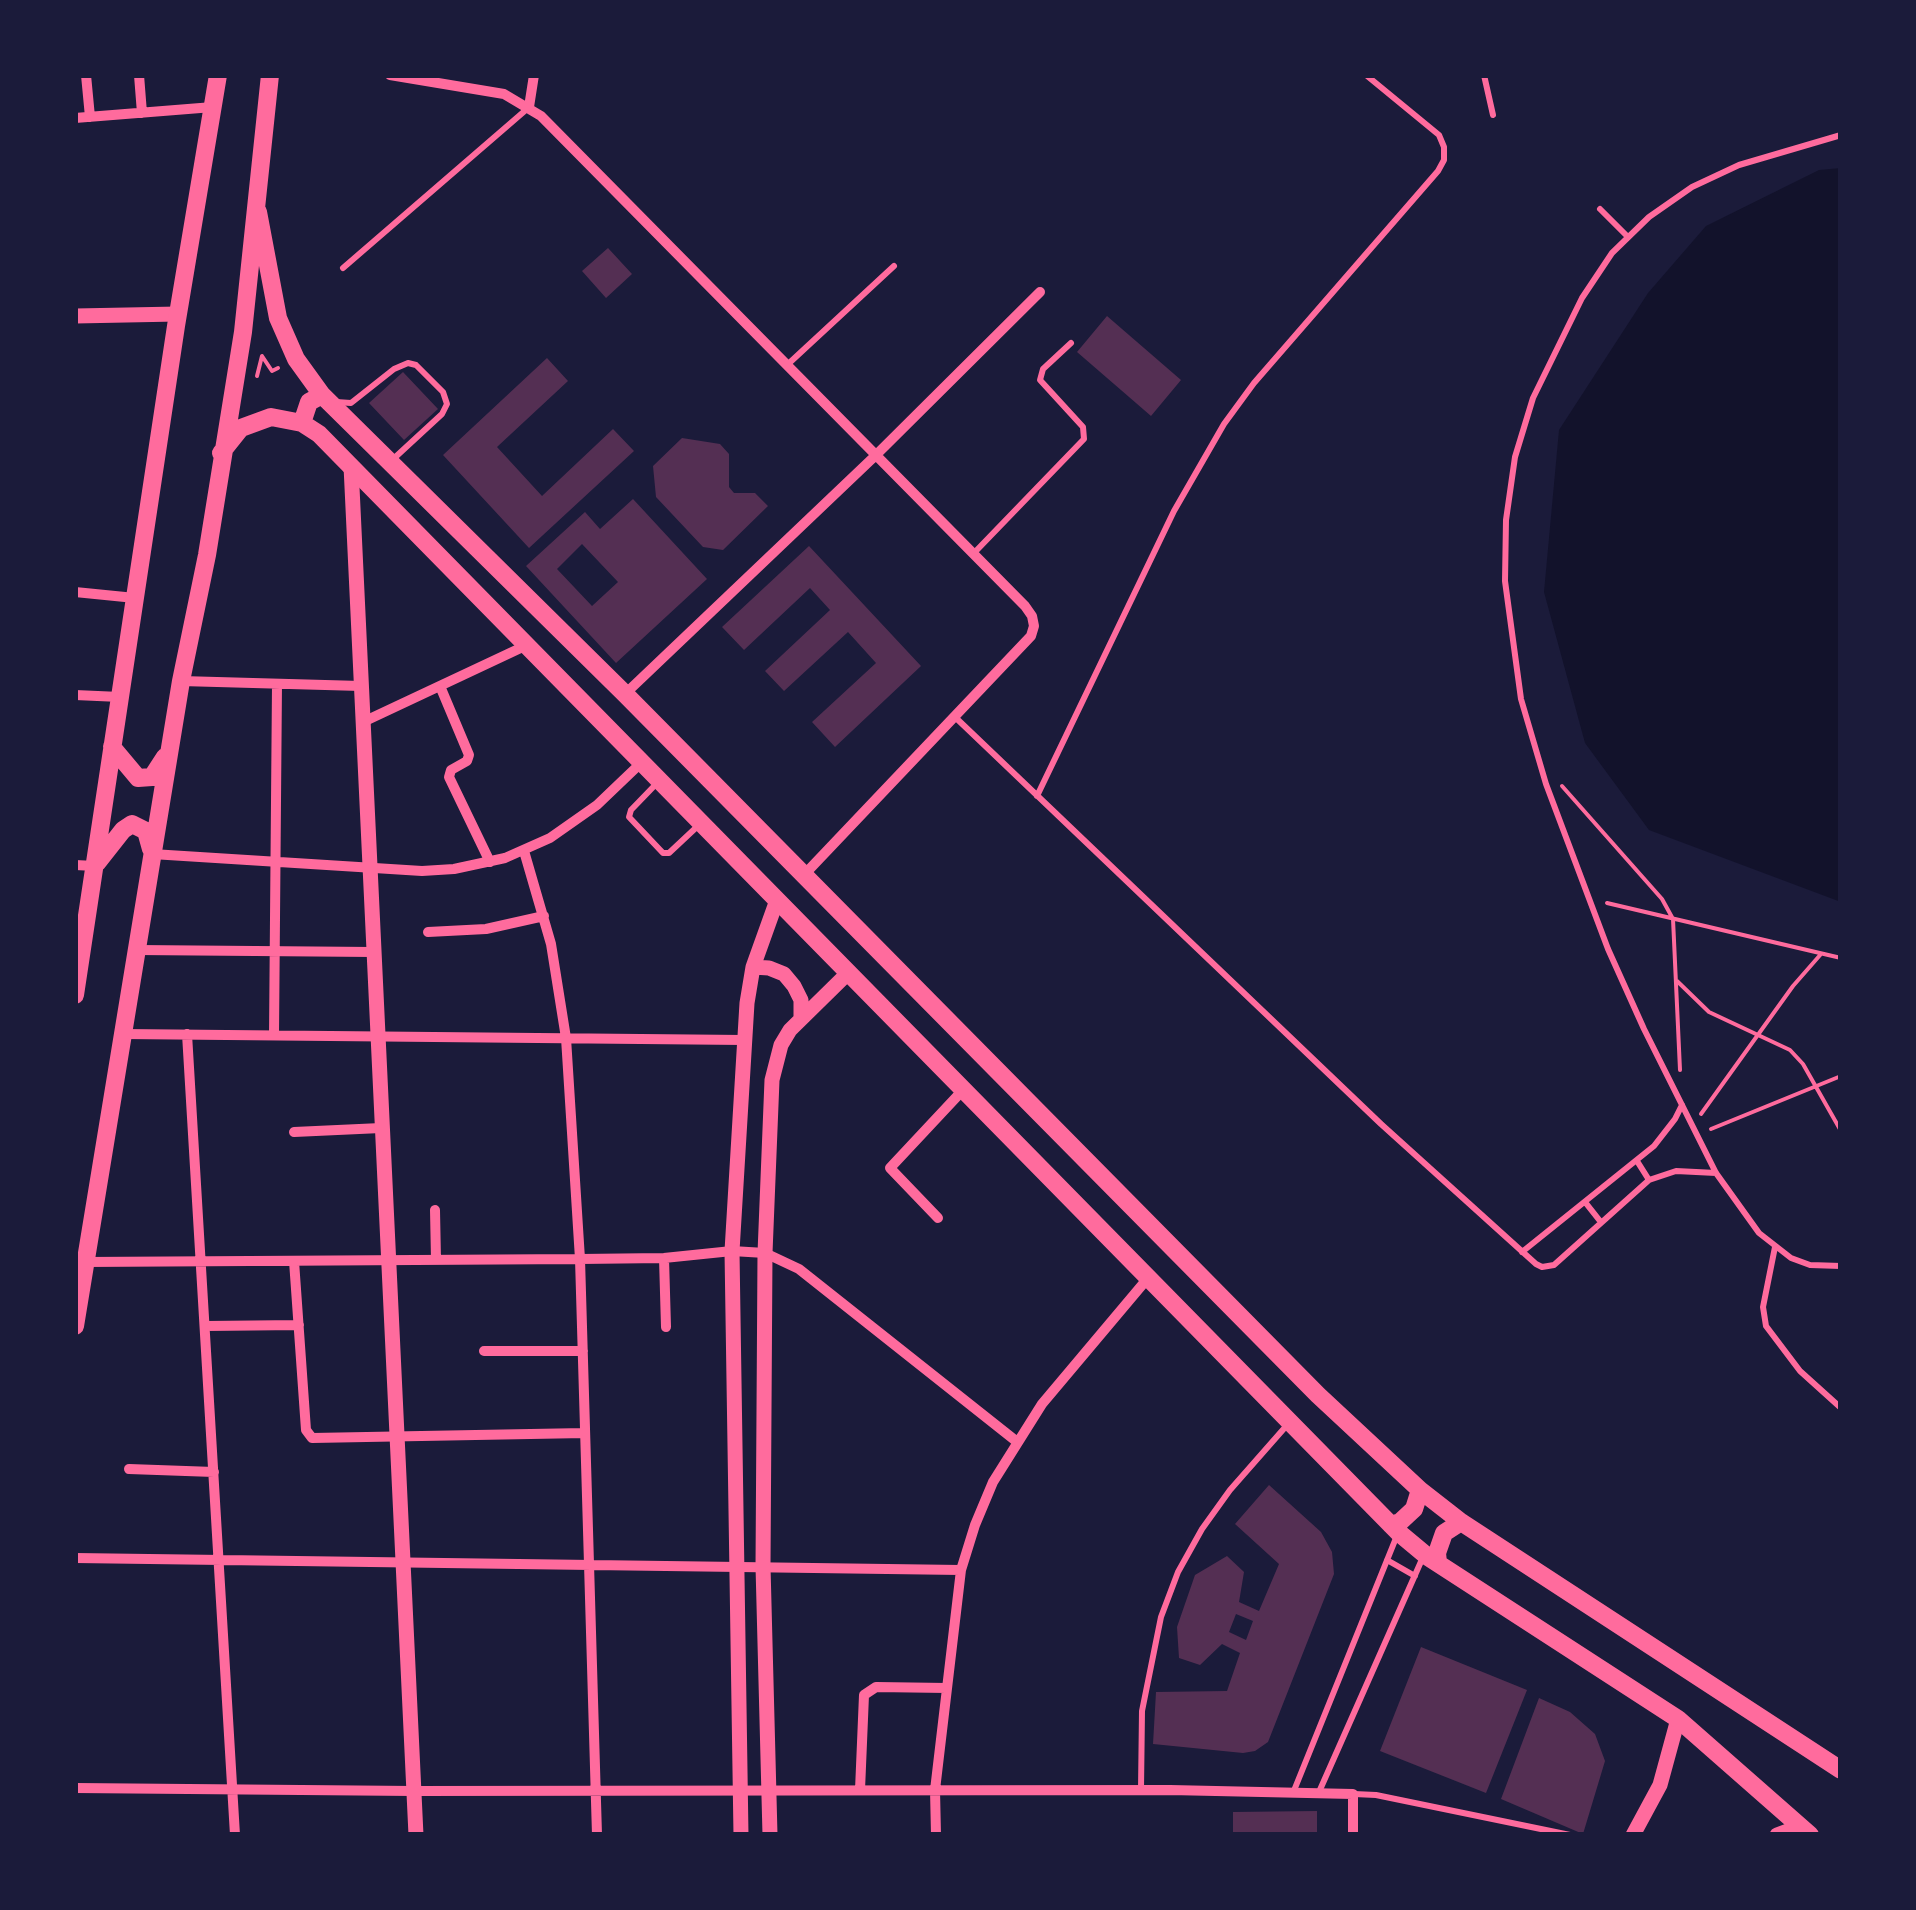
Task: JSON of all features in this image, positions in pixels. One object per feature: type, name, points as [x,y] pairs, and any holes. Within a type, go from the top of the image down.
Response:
[{"type":"main road","points":[[75,995],[78,947],[218,75]]},
{"type":"main road","points":[[75,1326],[169,750],[207,555],[243,332],[270,75]]},
{"type":"main road","points":[[258,212],[272,297],[296,359],[322,395],[625,694],[1318,1395],[1420,1490],[1461,1522],[1841,1770]]},
{"type":"main road","points":[[302,423],[309,402],[322,395]]},
{"type":"main road","points":[[221,453],[241,428],[258,420],[287,418],[319,434],[1394,1528],[1431,1558],[1678,1719],[1806,1831]]},
{"type":"main road","points":[[112,747],[133,774],[146,779],[157,772],[169,750]]},
{"type":"main road","points":[[94,866],[132,824],[146,831],[152,854]]},
{"type":"main road","points":[[1394,1528],[1414,1510],[1420,1490]]},
{"type":"main road","points":[[1431,1558],[1444,1533],[1461,1522]]},
{"type":"street","points":[[86,75],[90,117]]},
{"type":"street","points":[[139,75],[142,113]]},
{"type":"street","points":[[390,75],[489,90],[529,107],[1025,606],[1034,626],[1030,636],[803,876]]},
{"type":"street","points":[[529,107],[534,75]]},
{"type":"street","points":[[75,118],[213,107]]},
{"type":"street","points":[[625,694],[1040,292]]},
{"type":"street","points":[[75,316],[178,314]]},
{"type":"street","points":[[351,466],[416,1835]]},
{"type":"street","points":[[75,592],[135,598]]},
{"type":"street","points":[[363,722],[526,644]]},
{"type":"street","points":[[181,681],[362,686]]},
{"type":"street","points":[[274,1035],[277,684]]},
{"type":"street","points":[[440,686],[469,755],[451,770],[449,777],[490,862]]},
{"type":"street","points":[[75,695],[120,697]]},
{"type":"street","points":[[152,854],[438,870],[490,862],[524,851],[574,823],[642,762]]},
{"type":"street","points":[[524,851],[544,916],[566,1038],[580,1259],[596,1835]]},
{"type":"street","points":[[75,865],[94,866]]},
{"type":"street","points":[[741,1835],[732,1251],[744,1040],[753,967],[776,900]]},
{"type":"street","points":[[428,932],[486,929],[544,916]]},
{"type":"street","points":[[136,950],[373,952]]},
{"type":"street","points":[[753,967],[784,974],[801,1000],[801,1016]]},
{"type":"street","points":[[770,1835],[763,1566],[765,1253],[772,1080],[781,1046],[801,1016],[848,973]]},
{"type":"street","points":[[123,1034],[744,1040]]},
{"type":"street","points":[[186,1034],[235,1835]]},
{"type":"street","points":[[938,1218],[890,1168],[963,1090]]},
{"type":"street","points":[[294,1132],[381,1128]]},
{"type":"street","points":[[435,1210],[436,1260]]},
{"type":"street","points":[[86,1262],[664,1258],[732,1251],[765,1253],[798,1269],[1016,1441]]},
{"type":"street","points":[[664,1258],[666,1327]]},
{"type":"street","points":[[294,1261],[308,1435],[317,1439],[585,1434]]},
{"type":"street","points":[[936,1835],[935,1790],[961,1570],[994,1482],[1042,1404],[1148,1278]]},
{"type":"street","points":[[206,1326],[299,1325]]},
{"type":"street","points":[[484,1351],[582,1350]]},
{"type":"street","points":[[129,1469],[214,1472]]},
{"type":"street","points":[[75,1558],[961,1570]]},
{"type":"street","points":[[860,1790],[864,1695],[876,1687],[947,1688]]},
{"type":"street","points":[[1633,1835],[1660,1785],[1678,1719]]},
{"type":"street","points":[[75,1788],[1141,1790],[1353,1794],[1354,1834]]},
{"type":"street","points":[[1777,1835],[1806,1831]]},
{"type":"lane","points":[[1037,796],[1174,511],[1224,424],[1254,383],[1444,160],[1439,135],[1366,75]]},
{"type":"lane","points":[[1484,75],[1492,116]]},
{"type":"lane","points":[[343,268],[529,107]]},
{"type":"lane","points":[[1841,135],[1739,165],[1692,187],[1649,216],[1612,253],[1582,298],[1533,398],[1515,456],[1506,520],[1505,581],[1521,699],[1541,766],[1588,899],[1644,1030],[1716,1172],[1746,1216],[1775,1247],[1810,1265],[1841,1266]]},
{"type":"lane","points":[[1600,208],[1628,237]]},
{"type":"lane","points":[[786,366],[894,266]]},
{"type":"lane","points":[[973,554],[1084,439],[1083,427],[1040,380],[1043,369],[1072,343]]},
{"type":"lane","points":[[322,395],[330,401],[351,403],[400,364],[416,365],[422,370],[443,392],[446,410],[390,463]]},
{"type":"lane","points":[[956,718],[1381,1124],[1536,1264],[1548,1267],[1648,1180],[1676,1171],[1716,1172]]},
{"type":"lane","points":[[660,780],[630,810],[631,820],[666,854],[700,823]]},
{"type":"lane","points":[[1522,1252],[1637,1161],[1668,1130],[1682,1105]]},
{"type":"lane","points":[[1637,1161],[1648,1180]]},
{"type":"lane","points":[[1585,1202],[1600,1221]]},
{"type":"lane","points":[[1775,1247],[1764,1298],[1766,1326],[1788,1357],[1841,1408]]},
{"type":"lane","points":[[1141,1790],[1142,1711],[1162,1617],[1178,1572],[1221,1503],[1289,1423]]},
{"type":"lane","points":[[1292,1793],[1387,1560],[1394,1528]]},
{"type":"lane","points":[[1318,1794],[1415,1576],[1431,1558]]},
{"type":"lane","points":[[1387,1560],[1415,1576]]},
{"type":"lane","points":[[1353,1794],[1376,1794],[1564,1835]]},
{"type":"lane","points":[[1354,1834],[1367,1835]]},
{"type":"path","points":[[255,385],[262,356],[272,371],[296,359]]},
{"type":"path","points":[[1541,766],[1571,794],[1642,876],[1673,919],[1680,1069]]},
{"type":"path","points":[[1588,899],[1841,958]]},
{"type":"path","points":[[1692,1126],[1793,986],[1822,954]]},
{"type":"path","points":[[1675,980],[1708,1012],[1790,1050],[1817,1086],[1841,1130]]},
{"type":"path","points":[[1697,1135],[1841,1076]]},
{"type":"shaded area","points":[[1841,168],[1841,902],[1649,830],[1585,743],[1544,592],[1559,430],[1648,293],[1706,226],[1819,170]]},
{"type":"building","points":[[608,248],[632,274],[606,298],[582,271]]},
{"type":"building","points":[[1107,316],[1181,380],[1151,416],[1077,352]]},
{"type":"building","points":[[547,358],[568,381],[497,447],[542,496],[613,429],[634,451],[529,548],[443,455]]},
{"type":"building","points":[[403,372],[438,409],[404,440],[369,403]]},
{"type":"building","points":[[682,438],[720,444],[729,454],[729,487],[734,493],[755,493],[768,506],[723,550],[703,547],[656,497],[653,466]]},
{"type":"building","points":[[633,499],[707,579],[616,663],[526,566],[585,512],[600,529]],"holes":[[[582,544],[618,582],[592,606],[557,569]]]},
{"type":"building","points":[[809,546],[921,666],[835,747],[812,722],[876,663],[848,632],[784,691],[765,671],[830,610],[810,588],[744,650],[722,627]]},
{"type":"building","points":[[1269,1485],[1321,1532],[1332,1552],[1334,1574],[1268,1742],[1255,1751],[1243,1753],[1153,1744],[1156,1692],[1227,1691],[1240,1653],[1222,1644],[1200,1665],[1179,1658],[1177,1627],[1195,1575],[1227,1556],[1244,1572],[1239,1602],[1259,1611],[1279,1564],[1235,1524]],"holes":[[[1236,1614],[1253,1621],[1246,1640],[1229,1632]]]},
{"type":"building","points":[[1421,1647],[1527,1690],[1486,1793],[1380,1751]]},
{"type":"building","points":[[1539,1698],[1570,1712],[1595,1734],[1605,1761],[1583,1834],[1501,1799]]},
{"type":"building","points":[[1317,1811],[1317,1835],[1233,1835],[1233,1812]]}]
